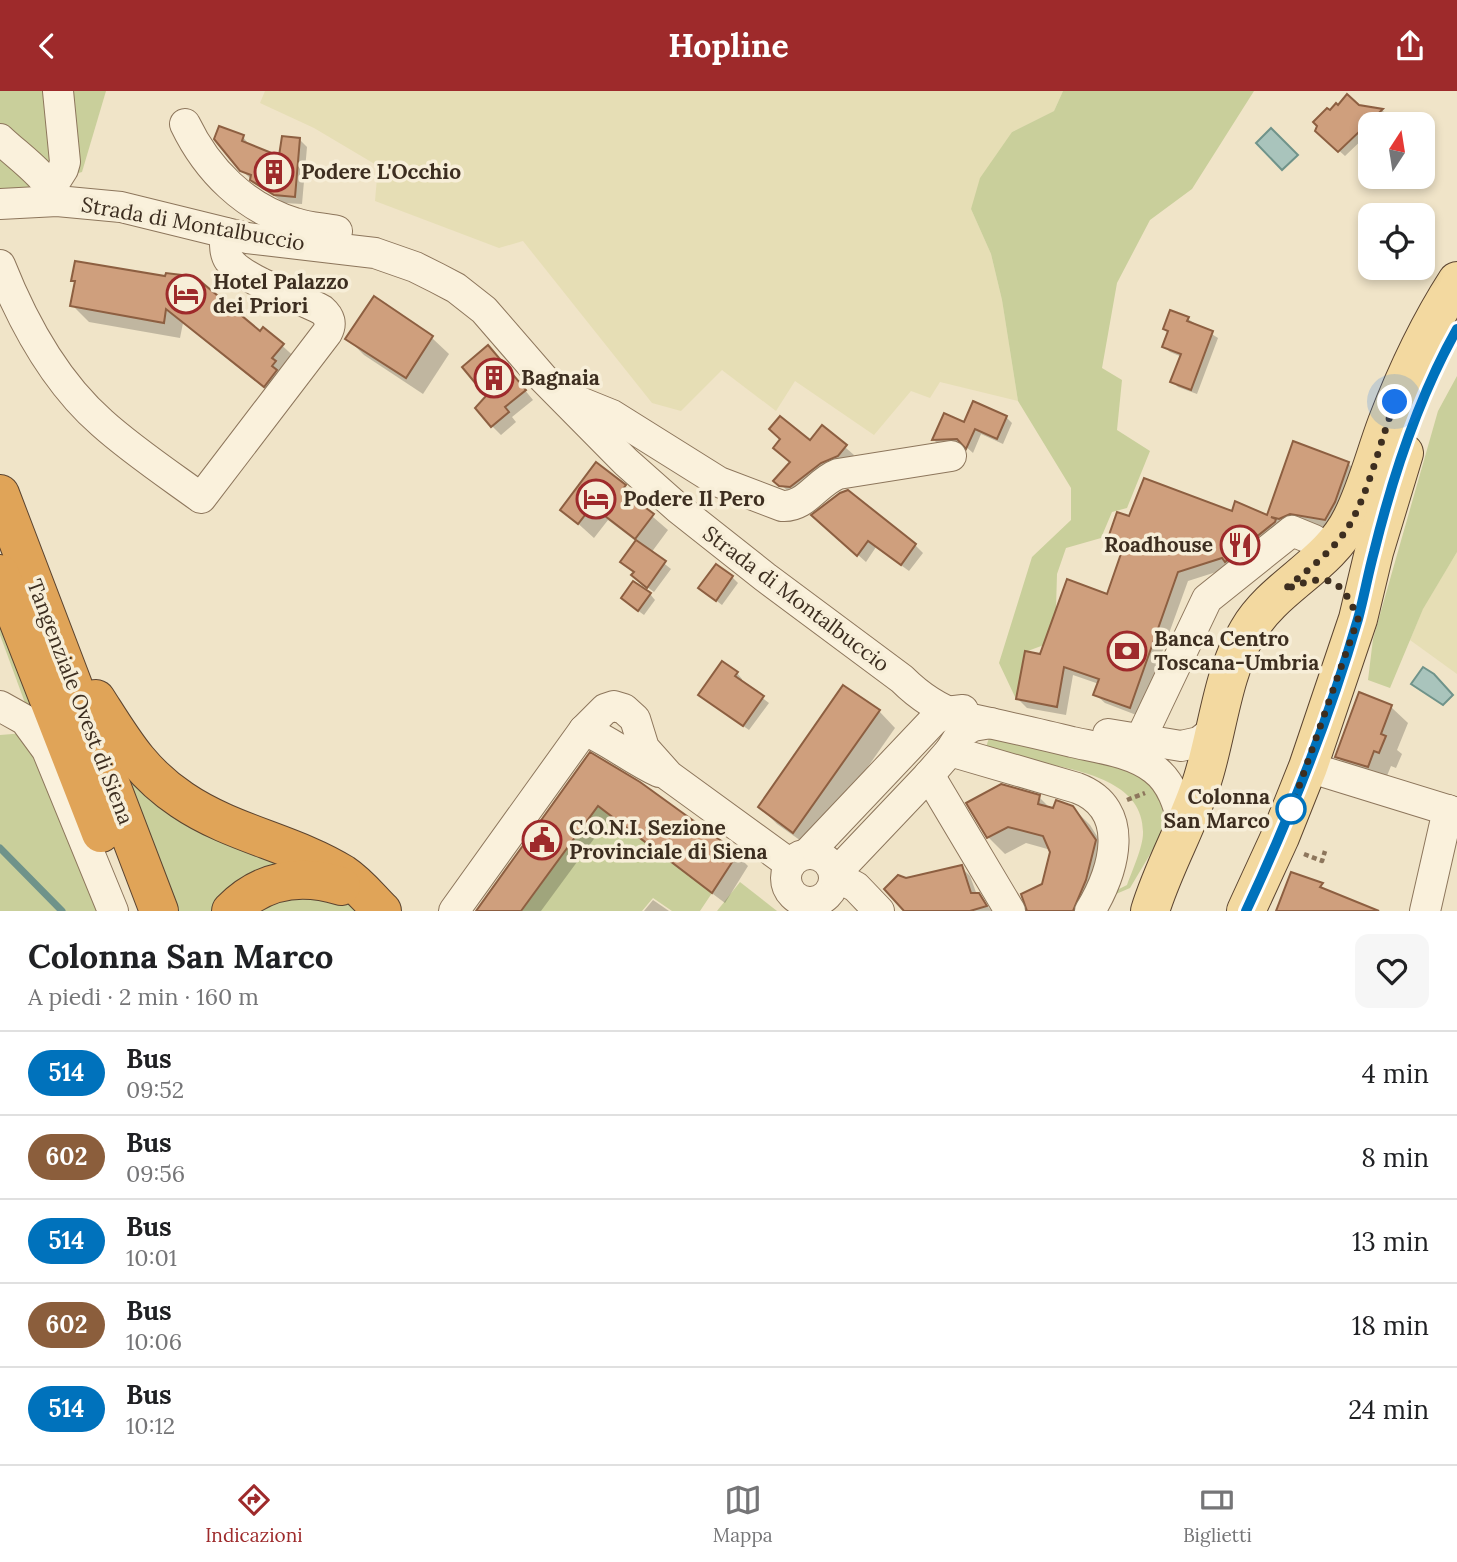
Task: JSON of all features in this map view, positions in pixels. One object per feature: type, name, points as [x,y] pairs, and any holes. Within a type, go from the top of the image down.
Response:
[{"type":"highway","name":"Tangenziale Ovest di Siena","points":[[0,494],[159,911]]},
{"type":"highway","name":"Tangenziale Ovest di Siena","points":[[0,574],[131,911]]},
{"type":"highway","points":[[53,633],[119,737],[133,756],[161,784],[184,802],[210,816],[334,869],[356,884],[375,904]]},
{"type":"highway","points":[[231,911],[266,886],[290,880],[317,880],[348,888],[375,904]]},
{"type":"main road","points":[[1135,911],[1155,895],[1185,830],[1217,728],[1229,675],[1242,643],[1254,621],[1284,590],[1326,554],[1352,519],[1410,363],[1457,281]]},
{"type":"main road","points":[[1246,911],[1308,767],[1358,619],[1374,552],[1416,418],[1433,374],[1457,329]]},
{"type":"main road","points":[[1284,590],[1308,581],[1332,582],[1349,597],[1358,619]]},
{"type":"street","points":[[0,139],[54,194],[65,162],[58,91]]},
{"type":"street","points":[[185,124],[202,156],[248,201],[268,213],[297,224],[341,232],[353,249]]},
{"type":"street","name":"Strada di Montalbuccio","points":[[0,204],[54,194],[273,243],[353,249],[407,264],[468,297],[495,320],[560,394],[626,461],[703,529],[911,688],[946,712],[1094,747],[1143,762],[1166,782],[1179,808],[1185,830]]},
{"type":"street","points":[[0,265],[33,337],[70,390],[113,433],[201,498],[327,333],[330,323],[322,310],[235,267],[225,250],[225,233]]},
{"type":"street","points":[[560,394],[612,415],[719,482],[782,506],[792,507],[801,502],[828,478],[838,474],[951,456]]},
{"type":"street","points":[[1140,740],[1207,599],[1292,531],[1314,540]]},
{"type":"street","points":[[911,688],[927,716],[923,733]]},
{"type":"street","name":"Strada di Montalbuccio","points":[[911,688],[1171,746],[1199,742],[1217,728]]},
{"type":"street","points":[[0,706],[25,720],[47,750],[113,911]]},
{"type":"street","points":[[454,911],[584,730],[605,709],[614,706],[624,709],[635,719],[644,748],[669,776],[799,859],[823,857],[834,875],[832,890],[827,896],[813,902],[805,902],[787,887],[786,879],[799,859],[934,720],[946,712],[975,711],[1076,733],[1090,730]]},
{"type":"street","points":[[834,875],[929,775],[962,732],[973,726],[991,723]]},
{"type":"street","points":[[950,751],[1077,788],[1103,804],[1114,824],[1113,847],[1102,888],[1090,911]]},
{"type":"street","points":[[1308,767],[1453,812],[1425,911]]},
{"type":"street","points":[[929,775],[1010,911]]},
{"type":"street","points":[[834,875],[856,887],[879,911]]},
{"type":"path","points":[[1122,802],[1155,789]]},
{"type":"path","points":[[1316,859],[1322,861],[1325,851]]},
{"type":"shaded area","points":[[265,91],[1063,91],[1054,111],[1012,132],[971,209],[991,254],[1002,300],[1018,401],[940,382],[930,398],[911,391],[874,435],[795,381],[776,411],[722,370],[681,411],[652,403],[523,241],[499,248],[375,201],[378,166],[314,128],[260,103]]},
{"type":"shaded area","points":[[1457,552],[1457,674],[1410,640],[1423,608]]},
{"type":"green space","points":[[0,91],[106,91],[82,172],[30,187],[0,191]]},
{"type":"green space","points":[[1063,91],[1254,91],[1192,189],[1150,220],[1117,283],[1102,368],[1122,380],[1117,430],[1150,451],[1127,508],[1112,512],[1101,538],[1066,548],[1057,574],[1056,609],[1044,645],[1025,652],[1016,699],[999,663],[1032,557],[1071,520],[1071,488],[1018,401],[1002,300],[991,254],[971,209],[980,178],[1012,132],[1054,111]]},
{"type":"green space","points":[[1457,376],[1457,552],[1423,609],[1390,688],[1368,680],[1373,639],[1438,411]]},
{"type":"green space","points":[[0,598],[46,722],[25,703],[0,635]]},
{"type":"green space","points":[[25,733],[102,911],[0,911],[0,735]]},
{"type":"green space","points":[[989,738],[1117,766],[1147,780],[1160,796],[1163,828],[1130,888],[1109,894],[1127,885],[1143,839],[1141,817],[1134,803],[1112,784],[1098,777],[984,753]]},
{"type":"green space","points":[[118,760],[286,859],[221,911],[171,911]]},
{"type":"green space","points":[[598,806],[712,893],[700,911],[672,911],[653,898],[642,911],[522,911]]},
{"type":"green space","points":[[740,882],[777,911],[717,911]]},
{"type":"green space","points":[[329,891],[362,911],[242,911],[253,901]]},
{"type":"water","points":[[1271,128],[1298,155],[1282,170],[1256,143]]},
{"type":"water","points":[[1423,667],[1434,674],[1453,695],[1443,705],[1411,684]]},
{"type":"building","points":[[1347,94],[1359,105],[1383,109],[1380,112],[1358,112],[1358,133],[1338,152],[1315,131],[1317,126],[1313,122],[1327,108],[1330,110],[1336,103],[1338,105]]},
{"type":"building","name":"Podere L'Occhio","points":[[219,126],[244,135],[242,141],[279,156],[282,136],[300,138],[295,197],[274,195],[250,180],[251,175],[240,171],[214,139]]},
{"type":"building","points":[[75,261],[165,276],[166,273],[182,275],[200,281],[260,331],[263,327],[284,344],[272,358],[276,361],[272,366],[277,370],[264,387],[166,309],[164,323],[70,306],[75,281],[71,281]]},
{"type":"building","points":[[374,296],[433,336],[406,378],[345,339]]},
{"type":"building","points":[[1170,310],[1189,317],[1187,321],[1213,331],[1191,390],[1170,382],[1181,354],[1162,347],[1168,331],[1163,329]]},
{"type":"building","name":"Bagnaia","points":[[488,345],[526,390],[505,407],[509,412],[491,427],[475,408],[486,396],[462,367]]},
{"type":"building","points":[[973,401],[1007,416],[997,439],[975,429],[966,449],[957,439],[932,440],[944,413],[964,422]]},
{"type":"building","points":[[780,416],[810,440],[822,425],[847,445],[838,456],[821,463],[790,487],[779,486],[773,481],[790,462],[773,448],[780,439],[769,429]]},
{"type":"building","points":[[1293,441],[1349,462],[1335,502],[1325,520],[1290,514],[1279,519],[1271,517],[1276,519],[1275,522],[1225,562],[1222,558],[1178,572],[1130,708],[1093,695],[1099,679],[1064,667],[1057,707],[1016,699],[1025,651],[1040,654],[1067,579],[1107,594],[1124,545],[1108,538],[1117,512],[1129,516],[1144,478],[1232,511],[1235,501],[1267,515]]},
{"type":"building","name":"Podere Il Pero","points":[[596,462],[626,485],[622,490],[654,514],[635,539],[592,506],[578,524],[560,510]]},
{"type":"building","points":[[848,490],[916,544],[901,565],[868,541],[857,556],[811,515]]},
{"type":"building","points":[[636,540],[666,561],[647,588],[631,575],[634,572],[620,562]]},
{"type":"building","points":[[716,564],[733,576],[716,601],[698,588]]},
{"type":"building","points":[[633,581],[651,593],[638,611],[621,598]]},
{"type":"building","points":[[722,661],[738,672],[735,676],[764,696],[743,726],[698,695]]},
{"type":"building","points":[[843,685],[880,710],[793,833],[758,807]]},
{"type":"building","points":[[1359,692],[1392,705],[1381,734],[1386,736],[1379,753],[1374,751],[1368,767],[1335,757]]},
{"type":"building","points":[[590,752],[640,782],[738,853],[712,893],[598,806],[521,911],[476,911]]},
{"type":"building","points":[[1001,784],[1040,795],[1038,804],[1053,808],[1056,800],[1073,806],[1096,840],[1086,880],[1073,911],[1027,911],[1021,894],[1042,884],[1050,852],[1043,836],[1008,827],[987,838],[966,803]]},
{"type":"building","points":[[962,865],[971,893],[979,893],[987,906],[970,911],[904,911],[884,889],[898,875],[906,878]]},
{"type":"building","points":[[1291,872],[1323,883],[1320,887],[1379,911],[1276,911]]},
{"type":"waterway","points":[[0,848],[62,911]]},
{"type":"bus line","name":"514","points":[[1246,911],[1308,767],[1358,619],[1395,478],[1420,405],[1457,329]]},
{"type":"place","name":"Podere L'Occhio","points":[[274,172]]},
{"type":"place","name":"Hotel Palazzo dei Priori","points":[[186,294]]},
{"type":"place","name":"Bagnaia","points":[[494,378]]},
{"type":"place","name":"Podere Il Pero","points":[[596,499]]},
{"type":"place","name":"Roadhouse","points":[[1240,545]]},
{"type":"place","name":"Banca Centro Toscana-Umbria","points":[[1127,651]]},
{"type":"place","name":"Colonna San Marco","points":[[1291,809]]},
{"type":"place","name":"C.O.N.I. Sezione Provinciale di Siena","points":[[542,840]]},
{"type":"route","points":[[1291,809],[1289,815],[1358,619],[1343,589],[1327,580],[1308,581],[1284,590],[1326,554],[1346,530],[1362,495],[1395,402]]}]
